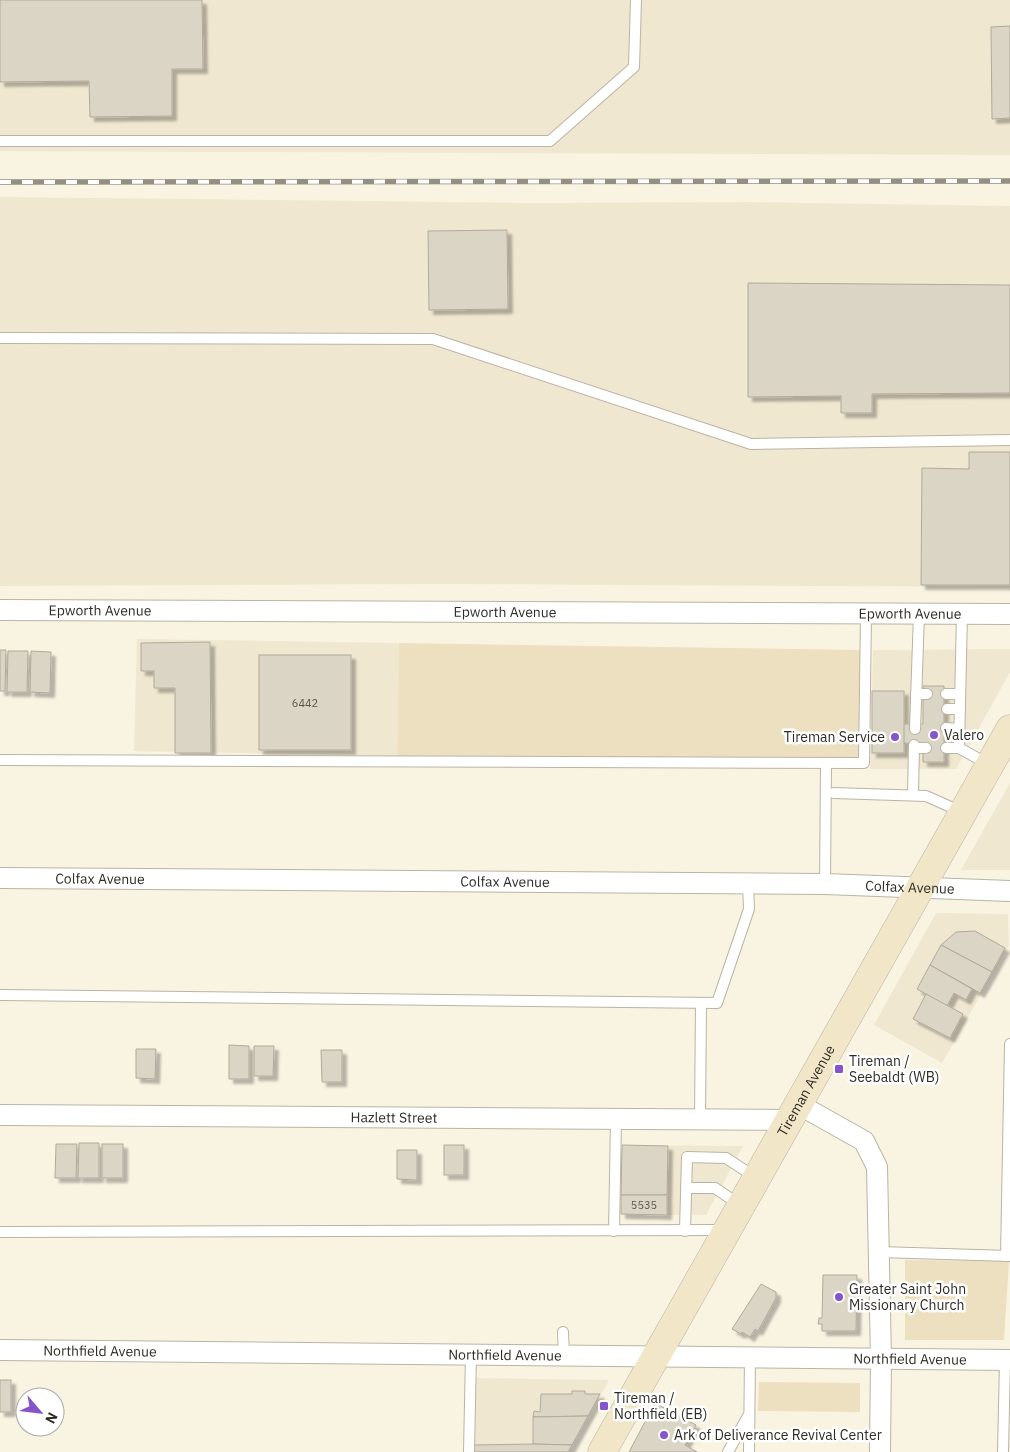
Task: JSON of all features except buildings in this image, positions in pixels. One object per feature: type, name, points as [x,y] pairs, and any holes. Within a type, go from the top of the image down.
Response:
[{"type":"street","name":"Epworth Avenue","points":[[0,610],[1010,614]]},
{"type":"street","name":"Tireman Avenue","points":[[602,1452],[1010,729]]},
{"type":"street","name":"Colfax Avenue","points":[[0,878],[825,884],[1010,891]]},
{"type":"street","name":"Hazlett Street","points":[[0,1115],[616,1120],[700,1119],[793,1112]]},
{"type":"street","points":[[793,1112],[864,1141],[872,1153],[877,1167],[881,1359],[880,1452]]},
{"type":"street","name":"Northfield Avenue","points":[[0,1350],[1007,1360]]},
{"type":"lane","points":[[0,140],[550,141],[634,67],[636,0]]},
{"type":"lane","points":[[0,338],[433,339],[751,444],[1010,440]]},
{"type":"lane","points":[[0,760],[826,765],[864,763],[866,614]]},
{"type":"lane","points":[[918,614],[922,694],[919,728]]},
{"type":"lane","points":[[959,748],[962,614]]},
{"type":"lane","points":[[946,694],[960,694]]},
{"type":"lane","points":[[947,709],[960,709]]},
{"type":"lane","points":[[946,728],[959,729]]},
{"type":"lane","points":[[913,795],[914,747],[926,748]]},
{"type":"lane","points":[[946,748],[959,748],[990,764]]},
{"type":"lane","points":[[825,884],[826,765]]},
{"type":"lane","points":[[834,794],[926,796],[962,812]]},
{"type":"lane","points":[[0,996],[716,1003],[749,909],[748,884]]},
{"type":"lane","points":[[700,1119],[701,1003]]},
{"type":"lane","points":[[879,1252],[1008,1256],[1010,1044]]},
{"type":"lane","points":[[614,1231],[616,1120]]},
{"type":"lane","points":[[685,1231],[687,1157],[726,1158],[756,1178]]},
{"type":"lane","points":[[686,1188],[715,1188],[741,1205]]},
{"type":"lane","points":[[0,1232],[726,1230]]},
{"type":"lane","points":[[563,1332],[564,1355]]},
{"type":"lane","points":[[470,1452],[471,1354]]},
{"type":"lane","points":[[749,1452],[750,1358]]},
{"type":"lane","points":[[1003,1452],[1007,1360]]},
{"type":"lane","points":[[728,1452],[749,1413]]},
{"type":"shaded area","points":[[0,0],[1010,0],[1010,155],[0,151]]},
{"type":"shaded area","points":[[0,197],[537,203],[749,202],[1010,206],[1010,587],[440,584],[0,586]]},
{"type":"shaded area","points":[[137,639],[399,643],[397,756],[134,751]]},
{"type":"shaded area","points":[[399,643],[861,650],[859,758],[397,756]]},
{"type":"shaded area","points":[[1010,649],[1010,672],[956,769],[870,769],[873,650]]},
{"type":"shaded area","points":[[1010,783],[1010,870],[961,870]]},
{"type":"shaded area","points":[[936,913],[1008,914],[1009,945],[942,1063],[874,1025]]},
{"type":"shaded area","points":[[622,1145],[743,1146],[706,1215],[667,1215],[621,1214]]},
{"type":"shaded area","points":[[905,1260],[1009,1261],[1004,1340],[905,1340]]},
{"type":"shaded area","points":[[476,1378],[609,1380],[569,1452],[474,1452]]},
{"type":"shaded area","points":[[759,1382],[860,1383],[860,1412],[758,1411]]},
{"type":"railway","points":[[0,182],[1010,181]]},
{"type":"place","name":"Valero","points":[[934,735]]},
{"type":"place","name":"Tireman Service","points":[[895,737]]},
{"type":"place","name":"Tireman / Seebaldt (WB)","points":[[839,1069]]},
{"type":"place","name":"Greater Saint John Missionary Church","points":[[839,1297]]},
{"type":"place","name":"Tireman / Northfield (EB)","points":[[604,1406]]},
{"type":"place","name":"Ark of Deliverance Revival Center","points":[[664,1435]]}]
